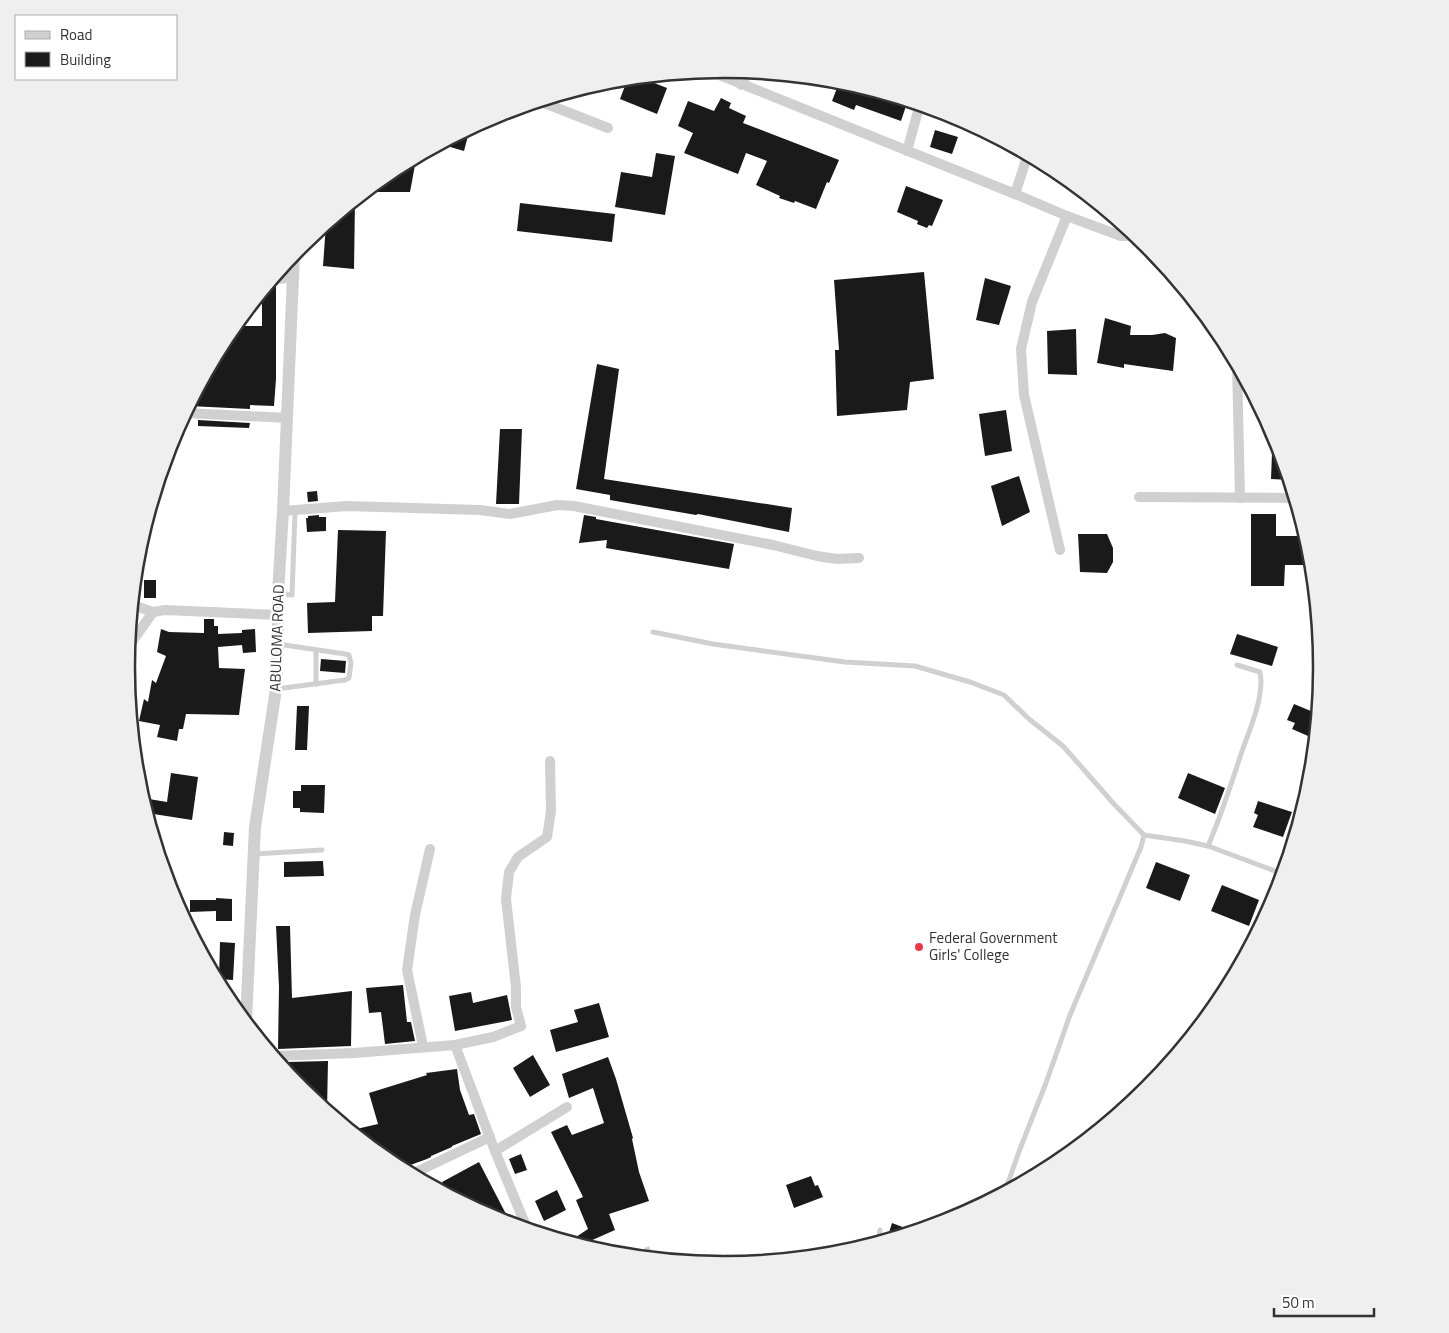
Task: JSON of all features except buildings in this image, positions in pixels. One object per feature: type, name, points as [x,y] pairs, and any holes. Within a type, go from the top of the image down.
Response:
[{"type":"street","points":[[725,78],[1067,216],[1121,236],[1126,236]]},
{"type":"street","points":[[741,85],[745,79]]},
{"type":"street","points":[[549,105],[608,128]]},
{"type":"street","points":[[907,151],[918,111]]},
{"type":"street","points":[[1015,194],[1026,160]]},
{"type":"street","points":[[1060,550],[1024,395],[1021,349],[1032,302],[1067,216]]},
{"type":"street","name":"ABULOMA ROAD","points":[[247,1010],[255,827],[276,689],[278,594],[289,512],[288,418],[293,266]]},
{"type":"street","points":[[281,279],[293,277]]},
{"type":"street","points":[[1238,378],[1240,498]]},
{"type":"street","points":[[192,414],[288,418]]},
{"type":"street","points":[[1139,497],[1288,498]]},
{"type":"street","points":[[289,512],[347,506],[480,510],[510,514],[557,505],[574,506],[773,544],[817,556],[837,559],[859,558]]},
{"type":"street","points":[[139,607],[153,612],[165,610],[278,615]]},
{"type":"street","points":[[137,635],[153,612]]},
{"type":"street","points":[[283,1056],[354,1053],[423,1046],[455,1045],[493,1037],[521,1026],[516,1008],[516,987],[506,899],[509,872],[518,858],[547,837],[551,811],[550,761]]},
{"type":"street","points":[[423,1046],[407,970],[415,915],[430,849]]},
{"type":"street","points":[[455,1045],[523,1220]]},
{"type":"street","points":[[495,1151],[567,1107]]},
{"type":"street","points":[[420,1170],[490,1138]]},
{"type":"lane","points":[[654,632],[713,644],[845,662],[915,666],[970,682],[1004,695],[1063,746],[1144,835],[1208,846],[1276,872]]},
{"type":"lane","points":[[276,689],[348,679],[351,663],[349,655],[278,644]]},
{"type":"lane","points":[[316,650],[316,684]]},
{"type":"lane","points":[[1208,846],[1222,812],[1257,708],[1262,679],[1260,672],[1237,665]]},
{"type":"lane","points":[[1007,1183],[1046,1083],[1070,1014],[1141,847],[1144,835]]},
{"type":"lane","points":[[254,854],[322,850]]},
{"type":"lane","points":[[879,1234],[880,1230]]},
{"type":"place","name":"Federal Government Girls' College","points":[[919,947]]}]
